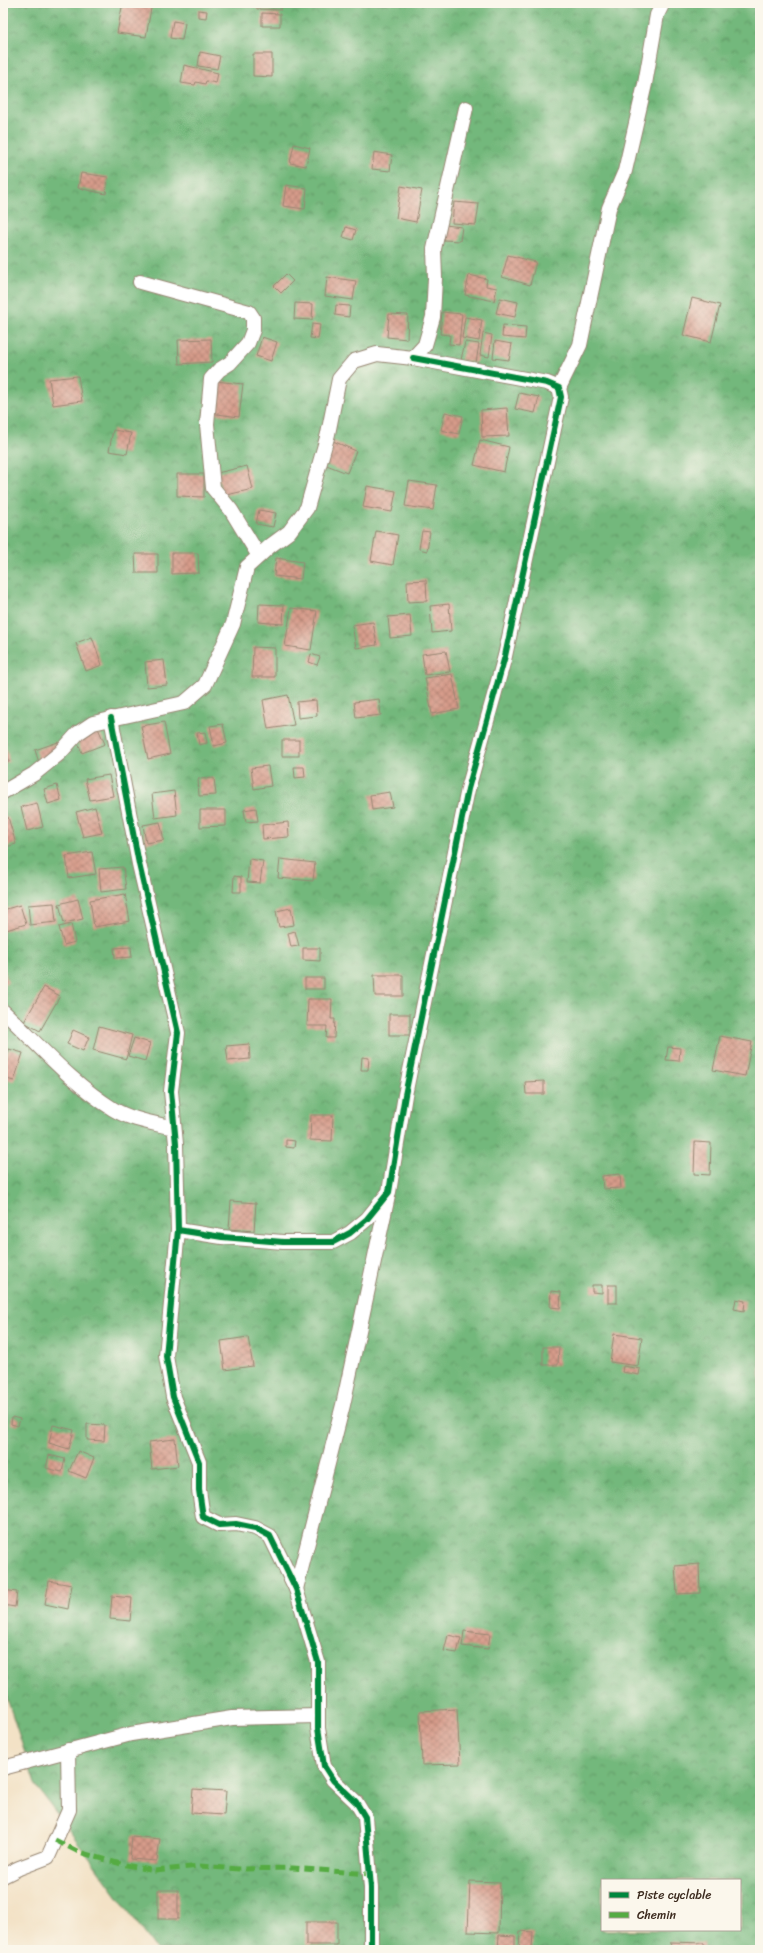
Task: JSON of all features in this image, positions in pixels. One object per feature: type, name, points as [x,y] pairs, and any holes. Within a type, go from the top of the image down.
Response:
[{"type":"street","points":[[296,1589],[343,1405],[389,1192],[404,1102],[468,789],[505,656],[561,397],[559,388],[580,345],[608,208],[625,171],[645,84],[657,14],[662,3]]},
{"type":"street","points":[[413,358],[425,345],[433,317],[434,249],[466,108]]},
{"type":"street","points":[[140,282],[249,312],[253,318],[253,330],[248,343],[230,363],[219,370],[211,379],[207,424],[213,488],[231,510],[259,556]]},
{"type":"street","points":[[3,792],[34,774],[55,758],[78,733],[93,723],[184,703],[205,685],[233,624],[247,567],[289,532],[307,508],[328,434],[339,378],[354,361],[377,354],[413,358],[547,383],[559,388]]},
{"type":"street","points":[[111,718],[138,857],[178,1033],[171,1091],[176,1144],[178,1230],[166,1356],[173,1397],[199,1462],[198,1490],[203,1516],[219,1525],[236,1524],[255,1528],[270,1536],[296,1589],[318,1662],[318,1716],[321,1755],[324,1766],[333,1780],[356,1802],[365,1817],[371,1888],[371,1950]]},
{"type":"street","points":[[3,1011],[64,1070],[114,1109],[138,1119],[174,1128]]},
{"type":"street","points":[[178,1230],[222,1237],[283,1242],[333,1242],[350,1233],[368,1219],[389,1192]]},
{"type":"street","points":[[3,1768],[131,1734],[232,1718],[318,1716]]},
{"type":"street","points":[[3,1876],[48,1857],[69,1810],[68,1750]]},
{"type":"green space","points":[[3,3],[760,3],[760,1950],[157,1950],[35,1784],[3,1686]]},
{"type":"building","points":[[126,3],[152,3],[146,37],[117,33],[122,7],[126,7]]},
{"type":"building","points":[[257,3],[281,3],[281,10],[257,9]]},
{"type":"building","points":[[198,10],[207,11],[206,18],[198,17]]},
{"type":"building","points":[[262,13],[280,14],[280,26],[262,26]]},
{"type":"building","points":[[173,21],[185,23],[182,40],[170,38]]},
{"type":"building","points":[[200,52],[220,56],[217,69],[198,66]]},
{"type":"building","points":[[253,54],[272,54],[272,77],[253,76]]},
{"type":"building","points":[[184,65],[218,73],[216,83],[206,81],[205,84],[196,82],[195,85],[181,83]]},
{"type":"building","points":[[294,144],[310,148],[306,166],[290,163]]},
{"type":"building","points":[[374,152],[392,155],[390,171],[372,169]]},
{"type":"building","points":[[81,173],[108,177],[106,194],[78,188]]},
{"type":"building","points":[[286,185],[307,188],[305,209],[283,206]]},
{"type":"building","points":[[401,186],[422,190],[416,222],[396,218]]},
{"type":"building","points":[[454,202],[479,204],[476,225],[452,223]]},
{"type":"building","points":[[445,225],[462,227],[460,241],[444,240]]},
{"type":"building","points":[[346,227],[356,230],[353,240],[343,237]]},
{"type":"building","points":[[508,255],[536,262],[530,285],[502,277]]},
{"type":"building","points":[[286,274],[293,281],[281,293],[274,286]]},
{"type":"building","points":[[469,275],[487,279],[486,286],[497,288],[494,301],[465,295]]},
{"type":"building","points":[[327,277],[356,281],[353,300],[325,296]]},
{"type":"building","points":[[500,298],[518,302],[515,317],[496,313]]},
{"type":"building","points":[[692,298],[720,305],[711,342],[683,335]]},
{"type":"building","points":[[295,303],[313,304],[312,320],[294,319]]},
{"type":"building","points":[[336,305],[350,306],[349,317],[335,315]]},
{"type":"building","points":[[442,312],[462,314],[459,345],[449,344],[450,335],[440,334]]},
{"type":"building","points":[[389,314],[408,315],[407,339],[387,337]]},
{"type":"building","points":[[465,317],[482,320],[479,341],[462,338]]},
{"type":"building","points":[[312,324],[320,325],[318,339],[310,338]]},
{"type":"building","points":[[503,325],[526,327],[525,339],[502,337]]},
{"type":"building","points":[[483,333],[492,335],[489,357],[480,355]]},
{"type":"building","points":[[262,337],[277,342],[271,361],[256,356]]},
{"type":"building","points":[[211,339],[212,362],[179,364],[178,340]]},
{"type":"building","points":[[495,341],[512,344],[509,360],[493,358]]},
{"type":"building","points":[[465,342],[479,344],[476,363],[461,360]]},
{"type":"building","points":[[78,376],[82,401],[53,405],[49,379]]},
{"type":"building","points":[[215,381],[243,384],[239,417],[210,413]]},
{"type":"building","points":[[519,393],[539,397],[535,413],[515,409]]},
{"type":"building","points":[[507,408],[509,436],[482,437],[481,410]]},
{"type":"building","points":[[445,412],[463,416],[459,434],[441,430]]},
{"type":"building","points":[[113,430],[131,433],[127,454],[109,451]]},
{"type":"building","points":[[480,440],[509,447],[504,472],[474,465]]},
{"type":"building","points":[[333,441],[356,451],[347,473],[324,464]]},
{"type":"building","points":[[247,466],[253,489],[222,496],[217,473]]},
{"type":"building","points":[[177,474],[204,474],[204,497],[177,496]]},
{"type":"building","points":[[409,481],[437,485],[433,510],[405,506]]},
{"type":"building","points":[[367,486],[396,491],[392,512],[363,507]]},
{"type":"building","points":[[259,510],[276,513],[273,527],[256,524]]},
{"type":"building","points":[[376,531],[398,535],[393,565],[371,561]]},
{"type":"building","points":[[422,531],[430,532],[427,551],[419,549]]},
{"type":"building","points":[[172,553],[198,553],[199,573],[172,574]]},
{"type":"building","points":[[135,554],[158,554],[158,573],[136,573]]},
{"type":"building","points":[[276,558],[303,562],[301,579],[274,576]]},
{"type":"building","points":[[426,580],[427,601],[408,602],[407,581]]},
{"type":"building","points":[[259,604],[284,605],[283,624],[258,622]]},
{"type":"building","points":[[449,604],[451,631],[432,633],[430,606]]},
{"type":"building","points":[[291,608],[317,611],[311,650],[285,646]]},
{"type":"building","points":[[410,615],[412,636],[390,638],[388,617]]},
{"type":"building","points":[[373,622],[377,645],[356,648],[352,625]]},
{"type":"building","points":[[92,637],[102,665],[86,671],[76,643]]},
{"type":"building","points":[[253,647],[275,648],[275,677],[252,677]]},
{"type":"building","points":[[446,651],[450,672],[425,675],[422,654]]},
{"type":"building","points":[[311,654],[320,657],[317,665],[309,662]]},
{"type":"building","points":[[164,660],[167,685],[147,687],[145,662]]},
{"type":"building","points":[[452,674],[459,709],[432,714],[425,678]]},
{"type":"building","points":[[288,695],[294,725],[268,729],[263,700]]},
{"type":"building","points":[[379,699],[381,715],[356,718],[354,702]]},
{"type":"building","points":[[316,700],[317,716],[298,718],[297,702]]},
{"type":"building","points":[[164,722],[170,754],[148,759],[141,726]]},
{"type":"building","points":[[223,724],[227,743],[214,746],[210,726]]},
{"type":"building","points":[[97,726],[105,744],[82,753],[75,735]]},
{"type":"building","points":[[205,732],[207,743],[199,745],[197,733]]},
{"type":"building","points":[[282,740],[299,740],[299,756],[282,756]]},
{"type":"building","points":[[58,742],[63,759],[40,766],[35,750]]},
{"type":"building","points":[[7,749],[9,762],[3,763],[3,750]]},
{"type":"building","points":[[268,766],[271,786],[254,789],[251,768]]},
{"type":"building","points":[[294,767],[304,767],[305,777],[295,778]]},
{"type":"building","points":[[109,775],[113,796],[90,800],[85,779]]},
{"type":"building","points":[[214,778],[216,795],[199,796],[198,779]]},
{"type":"building","points":[[57,785],[61,800],[48,804],[44,789]]},
{"type":"building","points":[[174,791],[177,815],[155,818],[152,794]]},
{"type":"building","points":[[390,792],[393,807],[372,810],[370,795]]},
{"type":"building","points":[[37,803],[43,827],[27,831],[21,807]]},
{"type":"building","points":[[95,807],[102,833],[83,837],[76,812]]},
{"type":"building","points":[[256,808],[258,821],[246,822],[244,810]]},
{"type":"building","points":[[200,810],[226,810],[226,826],[200,827]]},
{"type":"building","points":[[8,817],[16,844],[3,848],[3,818]]},
{"type":"building","points":[[160,822],[164,840],[146,843],[143,825]]},
{"type":"building","points":[[288,822],[289,837],[263,839],[262,825]]},
{"type":"building","points":[[92,852],[96,874],[69,878],[66,856]]},
{"type":"building","points":[[249,859],[263,861],[260,883],[247,882]]},
{"type":"building","points":[[280,859],[315,863],[313,881],[278,878]]},
{"type":"building","points":[[123,867],[126,889],[101,892],[99,869]]},
{"type":"building","points":[[234,876],[241,877],[241,892],[233,892]]},
{"type":"building","points":[[125,894],[130,921],[94,927],[90,900]]},
{"type":"building","points":[[78,899],[83,919],[64,923],[59,904]]},
{"type":"building","points":[[54,903],[56,922],[30,925],[28,905]]},
{"type":"building","points":[[20,905],[26,924],[3,931],[3,910]]},
{"type":"building","points":[[291,908],[294,925],[279,927],[276,911]]},
{"type":"building","points":[[71,924],[75,942],[64,945],[59,927]]},
{"type":"building","points":[[295,931],[299,946],[291,947],[288,933]]},
{"type":"building","points":[[131,947],[132,957],[115,958],[114,948]]},
{"type":"building","points":[[303,948],[320,948],[320,961],[303,960]]},
{"type":"building","points":[[3,966],[8,983],[3,984]]},
{"type":"building","points":[[374,975],[403,975],[403,996],[375,996]]},
{"type":"building","points":[[305,978],[324,978],[324,989],[305,989]]},
{"type":"building","points":[[44,987],[60,996],[40,1031],[24,1022]]},
{"type":"building","points":[[308,999],[332,999],[331,1019],[335,1019],[334,1038],[326,1038],[327,1026],[307,1026]]},
{"type":"building","points":[[389,1014],[410,1014],[410,1035],[389,1035]]},
{"type":"building","points":[[99,1026],[132,1035],[126,1059],[93,1050]]},
{"type":"building","points":[[73,1030],[89,1037],[83,1051],[67,1044]]},
{"type":"building","points":[[720,1036],[752,1042],[745,1076],[713,1070]]},
{"type":"building","points":[[134,1038],[150,1043],[145,1061],[128,1056]]},
{"type":"building","points":[[249,1044],[250,1059],[228,1061],[226,1046]]},
{"type":"building","points":[[668,1047],[680,1048],[679,1061],[666,1060]]},
{"type":"building","points":[[9,1049],[23,1053],[14,1081],[3,1078],[3,1067]]},
{"type":"building","points":[[362,1057],[369,1058],[368,1070],[361,1070]]},
{"type":"building","points":[[544,1081],[544,1094],[526,1094],[525,1082]]},
{"type":"building","points":[[311,1115],[333,1115],[332,1141],[310,1140]]},
{"type":"building","points":[[286,1140],[295,1141],[294,1148],[286,1147]]},
{"type":"building","points":[[695,1142],[711,1143],[710,1175],[694,1174]]},
{"type":"building","points":[[620,1174],[621,1188],[603,1189],[602,1176]]},
{"type":"building","points":[[231,1201],[256,1203],[254,1231],[229,1229]]},
{"type":"building","points":[[592,1285],[602,1285],[602,1293],[592,1292]]},
{"type":"building","points":[[608,1285],[617,1285],[617,1303],[608,1303]]},
{"type":"building","points":[[551,1291],[561,1292],[560,1308],[550,1307]]},
{"type":"building","points":[[736,1299],[745,1301],[744,1311],[734,1309]]},
{"type":"building","points":[[614,1334],[642,1338],[638,1366],[610,1362]]},
{"type":"building","points":[[248,1337],[253,1366],[225,1370],[221,1341]]},
{"type":"building","points":[[543,1347],[559,1347],[558,1365],[543,1365]]},
{"type":"building","points":[[623,1366],[640,1369],[639,1375],[622,1372]]},
{"type":"building","points":[[12,1417],[20,1419],[18,1426],[11,1424]]},
{"type":"building","points":[[87,1424],[105,1425],[104,1441],[87,1440]]},
{"type":"building","points":[[53,1425],[74,1430],[69,1449],[49,1443]]},
{"type":"building","points":[[175,1439],[178,1466],[152,1469],[149,1442]]},
{"type":"building","points":[[78,1451],[94,1458],[86,1478],[69,1471]]},
{"type":"building","points":[[49,1455],[65,1459],[62,1472],[46,1468]]},
{"type":"building","points":[[699,1564],[700,1593],[677,1594],[675,1566]]},
{"type":"building","points":[[49,1581],[72,1585],[68,1609],[45,1604]]},
{"type":"building","points":[[3,1590],[17,1592],[15,1607],[3,1605]]},
{"type":"building","points":[[112,1596],[132,1598],[130,1621],[110,1619]]},
{"type":"building","points":[[464,1631],[490,1634],[488,1649],[462,1646]]},
{"type":"building","points":[[448,1635],[461,1638],[457,1653],[444,1651]]},
{"type":"building","points":[[457,1709],[460,1764],[422,1765],[420,1711]]},
{"type":"building","points":[[193,1789],[226,1791],[224,1815],[191,1813]]},
{"type":"building","points":[[132,1836],[160,1839],[157,1861],[130,1859]]},
{"type":"building","points":[[470,1881],[500,1882],[499,1933],[468,1932]]},
{"type":"building","points":[[158,1890],[178,1890],[178,1919],[158,1919]]},
{"type":"building","points":[[306,1922],[337,1922],[337,1945],[306,1945]]},
{"type":"building","points":[[520,1931],[533,1932],[532,1950],[519,1950]]},
{"type":"building","points":[[499,1935],[515,1936],[515,1950],[498,1950]]},
{"type":"building","points":[[671,1942],[704,1943],[704,1950],[670,1950]]},
{"type":"marked path","points":[[55,1840],[79,1852],[121,1864],[155,1871],[199,1866],[238,1869],[293,1868],[369,1874]]},
{"type":"cycle path","points":[[178,1230],[222,1237],[283,1242],[333,1242],[350,1233],[367,1219],[389,1192],[405,1095],[468,789],[505,656],[561,397],[559,388],[547,383],[413,358]]},
{"type":"cycle path","points":[[111,718],[139,864],[178,1033],[171,1091],[176,1144],[178,1230],[166,1356],[173,1397],[199,1462],[199,1490],[203,1517],[219,1525],[236,1524],[255,1528],[270,1536],[296,1589],[318,1662],[318,1728],[324,1766],[333,1780],[356,1802],[365,1817],[371,1888],[371,1950]]}]
